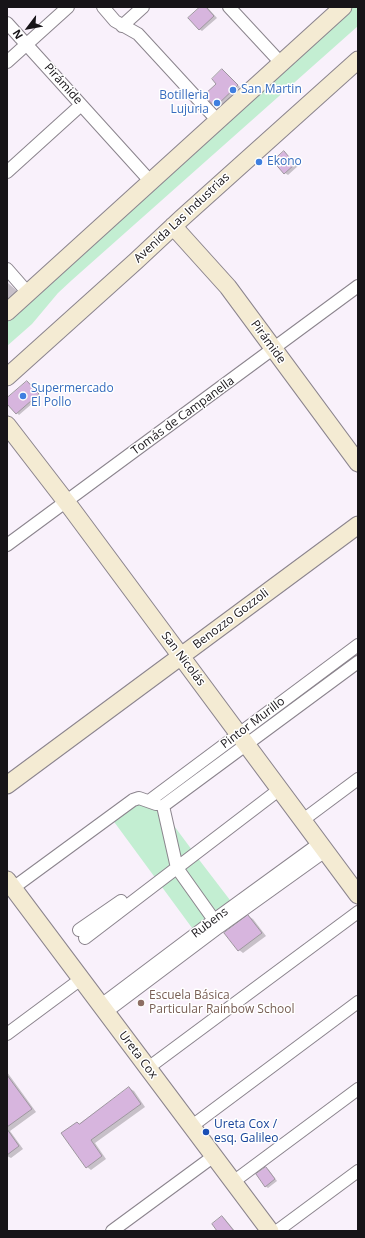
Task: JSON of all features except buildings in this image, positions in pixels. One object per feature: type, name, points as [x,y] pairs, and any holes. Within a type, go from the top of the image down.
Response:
[{"type":"street","points":[[7,62],[68,7]]},
{"type":"street","points":[[103,7],[115,21],[138,34],[218,121]]},
{"type":"street","points":[[122,26],[143,7]]},
{"type":"street","points":[[229,7],[281,63]]},
{"type":"street","points":[[7,312],[343,7]]},
{"type":"street","name":"Pirámide","points":[[7,22],[151,182]]},
{"type":"street","name":"Avenida Las Industrias","points":[[7,377],[358,60]]},
{"type":"street","points":[[7,172],[81,105]]},
{"type":"street","name":"Pirámide","points":[[173,226],[228,287],[358,463]]},
{"type":"street","points":[[7,269],[28,293]]},
{"type":"street","name":"Tomás de Campanella","points":[[7,545],[358,286]]},
{"type":"street","name":"San Nicolás","points":[[7,425],[358,895]]},
{"type":"street","name":"Benozzo Gozzoli","points":[[7,785],[358,525]]},
{"type":"street","name":"Pintor Murillo","points":[[163,806],[358,644]]},
{"type":"street","name":"Pintor Murillo","points":[[149,801],[358,662]]},
{"type":"street","points":[[303,820],[358,779]]},
{"type":"street","points":[[82,934],[280,789]]},
{"type":"street","points":[[10,884],[133,800],[139,798],[163,806],[176,866],[214,920]]},
{"type":"street","name":"Rubens","points":[[103,1008],[214,920],[322,847]]},
{"type":"street","name":"Rubens","points":[[103,1008],[219,927],[322,847]]},
{"type":"street","name":"Ureta Cox","points":[[10,884],[270,1231]]},
{"type":"street","points":[[148,1068],[358,912]]},
{"type":"street","points":[[7,1034],[81,979]]},
{"type":"street","points":[[192,1126],[358,1002]]},
{"type":"street","points":[[233,1182],[358,1089]]},
{"type":"street","points":[[112,1231],[214,1156]]},
{"type":"street","points":[[276,1231],[358,1171]]},
{"type":"street","points":[[288,1231],[358,1180]]},
{"type":"green space","points":[[350,7],[358,7],[358,26],[72,280],[58,293],[32,324],[7,346],[7,319]]},
{"type":"green space","points":[[138,801],[162,808],[173,867],[212,919],[195,932],[112,819]]},
{"type":"green space","points":[[169,819],[192,850],[177,861]]},
{"type":"green space","points":[[197,857],[233,904],[218,915],[182,868]]},
{"type":"place","name":"San Martin","points":[[233,90]]},
{"type":"place","name":"Botilleria Lujuria","points":[[217,103]]},
{"type":"place","name":"Ekono","points":[[259,162]]},
{"type":"place","name":"Supermercado El Pollo","points":[[23,396]]},
{"type":"place","name":"Escuela Básica Particular Rainbow School","points":[[141,1003]]},
{"type":"place","name":"Ureta Cox / esq. Galileo","points":[[206,1132]]}]
